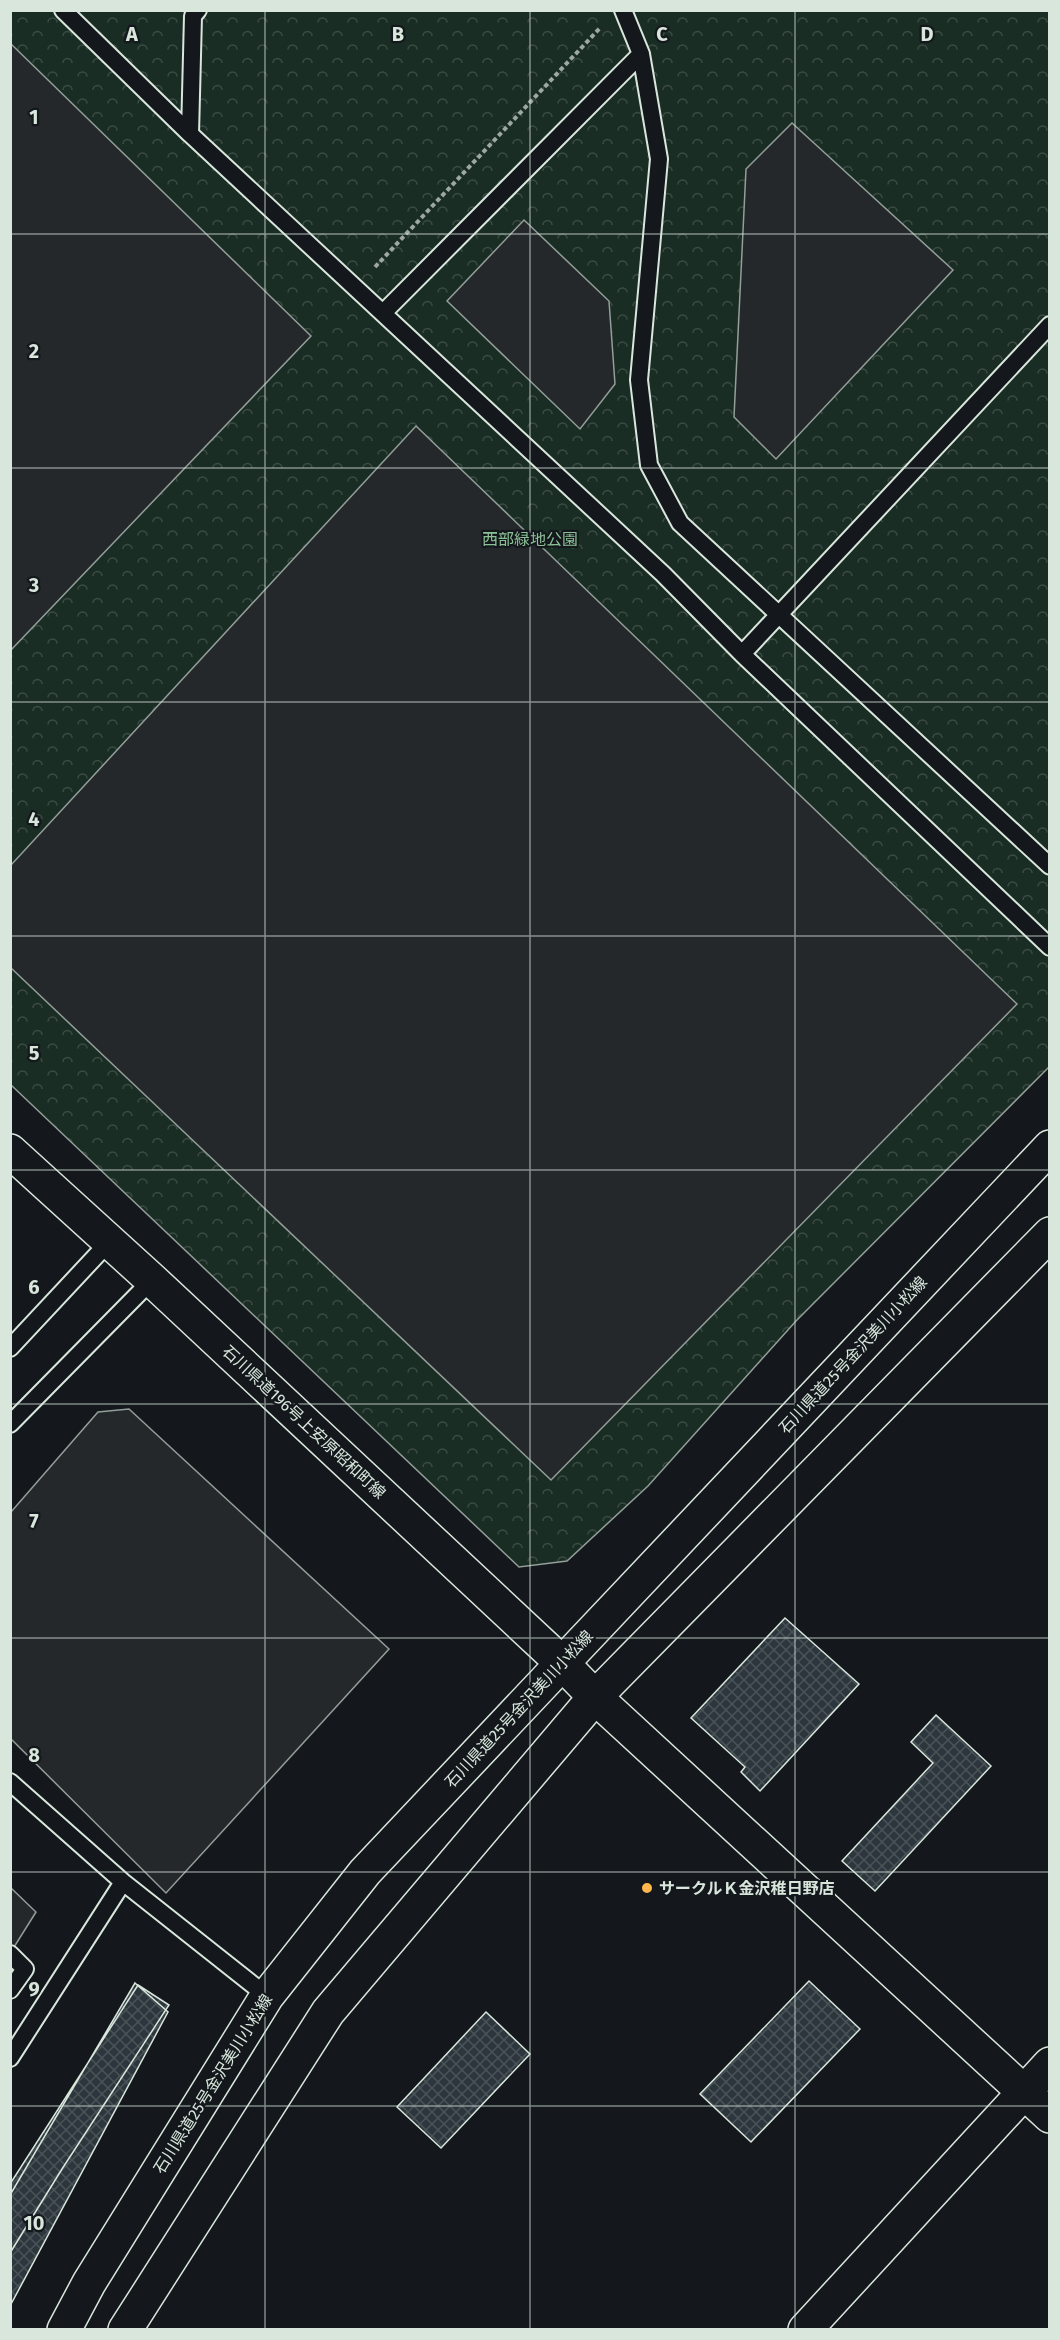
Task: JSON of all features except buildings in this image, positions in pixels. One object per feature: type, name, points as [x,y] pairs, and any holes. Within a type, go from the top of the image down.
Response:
[{"type":"main road","name":"石川県道25号金沢美川小松線","points":[[64,2330],[89,2283],[267,1996],[365,1872],[1050,1147]]},
{"type":"main road","name":"石川県道196号上安原昭和町線","points":[[10,1151],[152,1280],[562,1663],[595,1697],[1050,2116]]},
{"type":"main road","points":[[125,2330],[328,2012],[595,1697],[1050,1234]]},
{"type":"main road","points":[[805,2330],[1050,2064]]},
{"type":"lane","points":[[63,10],[190,134],[663,574],[742,654],[1050,947]]},
{"type":"lane","points":[[190,134],[193,16],[198,10]]},
{"type":"lane","points":[[623,10],[641,54],[659,159],[639,380],[649,465],[680,523],[1050,866]]},
{"type":"lane","points":[[383,313],[641,54]]},
{"type":"lane","points":[[742,654],[1050,325]]},
{"type":"lane","points":[[10,1348],[109,1242]]},
{"type":"lane","points":[[10,1424],[152,1280]]},
{"type":"lane","points":[[10,1782],[123,1882],[267,1996]]},
{"type":"lane","points":[[10,2058],[123,1882]]},
{"type":"lane","points":[[10,1954],[25,1969],[10,1990]]},
{"type":"path","points":[[356,287],[601,28]]},
{"type":"green space","name":"西部緑地公園","points":[[10,11],[1049,11],[1049,1067],[796,1321],[648,1486],[567,1561],[519,1567],[11,1085]]},
{"type":"shaded area","points":[[10,43],[311,336],[11,650],[10,650]]},
{"type":"shaded area","points":[[792,123],[953,270],[776,459],[734,417],[746,169]]},
{"type":"shaded area","points":[[524,220],[609,301],[615,384],[580,429],[447,301]]},
{"type":"shaded area","points":[[416,426],[1017,1004],[551,1480],[11,968],[11,865]]},
{"type":"shaded area","points":[[129,1409],[389,1649],[166,1893],[11,1739],[11,1512],[98,1412]]},
{"type":"shaded area","points":[[11,1888],[36,1912],[11,1952]]},
{"type":"place","name":"サークルＫ金沢稚日野店","points":[[647,1888]]}]
